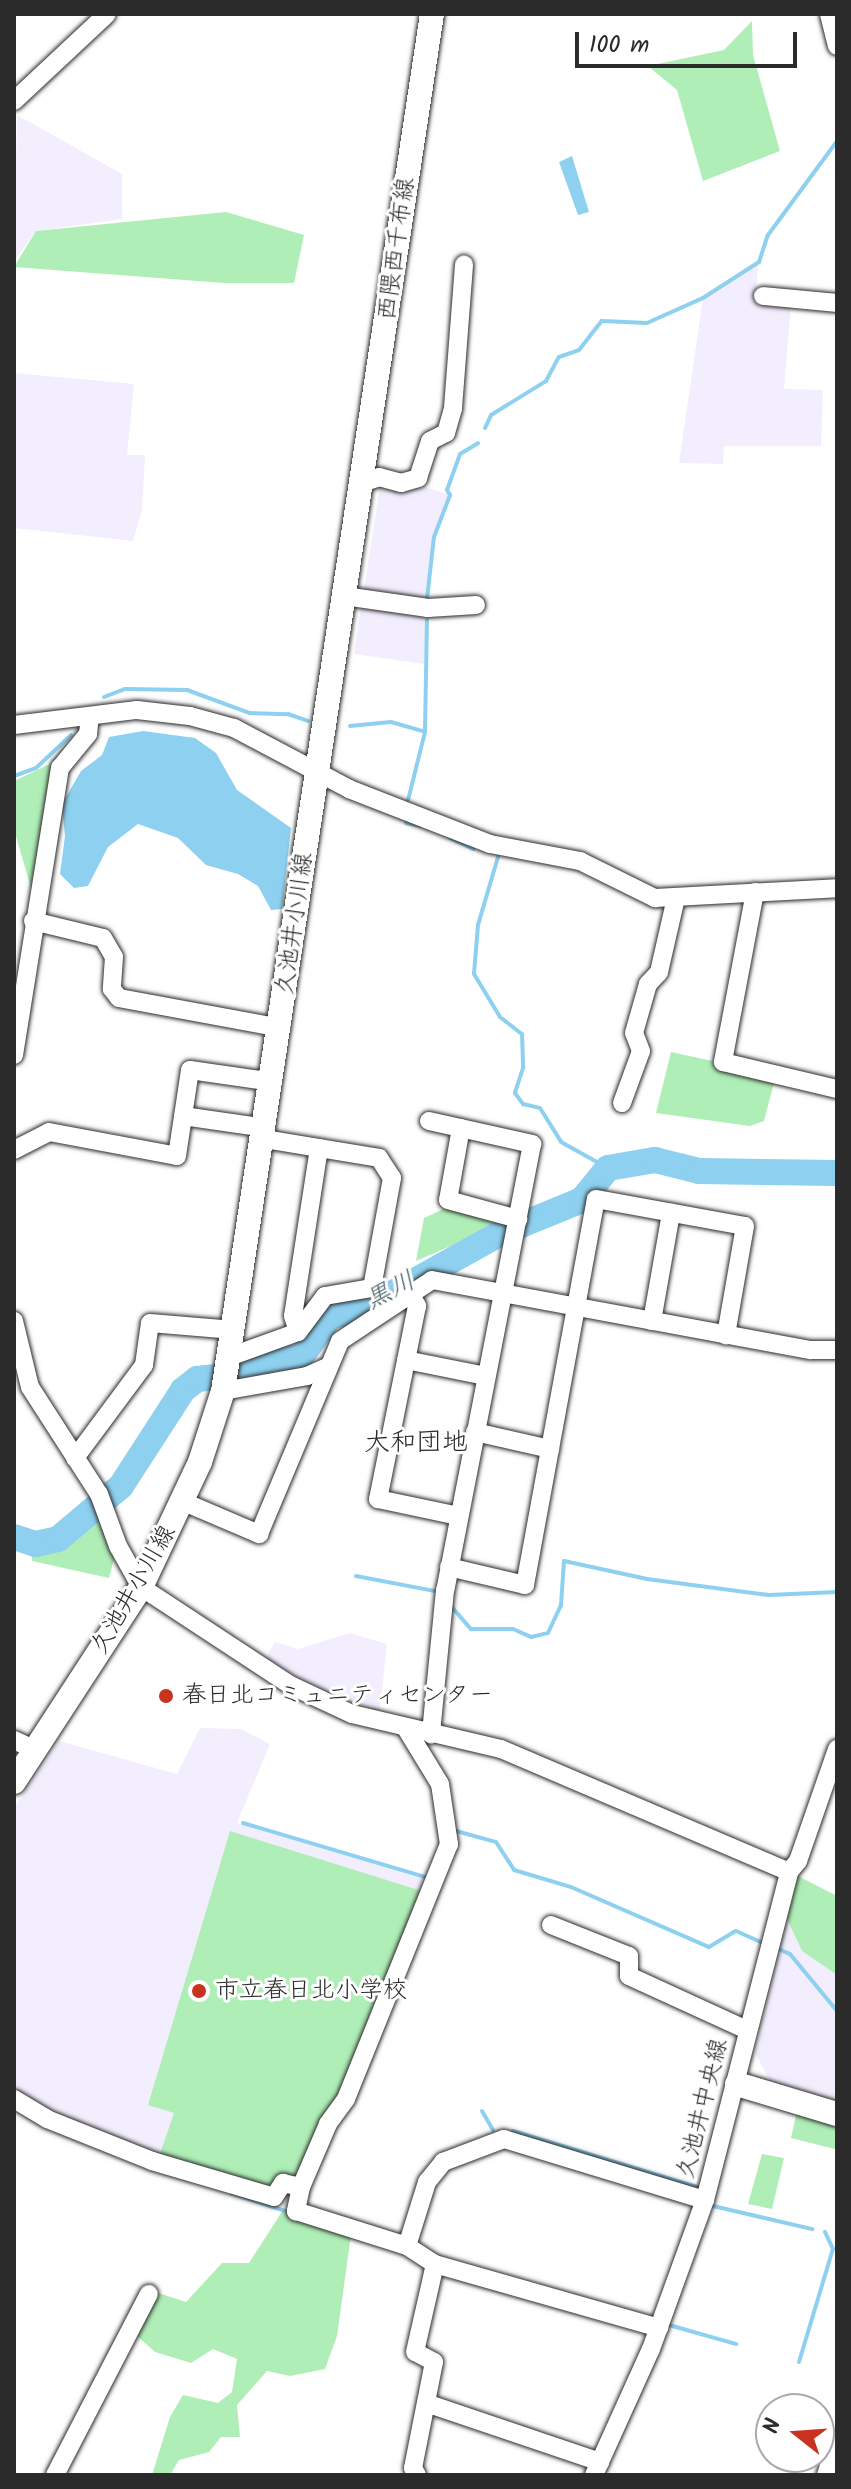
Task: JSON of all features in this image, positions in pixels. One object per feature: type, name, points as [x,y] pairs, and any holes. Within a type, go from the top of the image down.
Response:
[{"type":"street","points":[[17,92],[68,56],[107,14]]},
{"type":"street","name":"西隈西千布線","points":[[362,483],[432,14]]},
{"type":"street","points":[[829,14],[837,46]]},
{"type":"street","points":[[362,483],[379,477],[401,483],[418,478],[430,441],[446,433],[453,408],[464,264]]},
{"type":"street","points":[[763,296],[837,303]]},
{"type":"street","name":"久池井小川線","points":[[14,1782],[24,1745],[141,1587],[184,1502],[226,1374],[273,1082],[317,768],[362,483]]},
{"type":"street","points":[[344,596],[428,608],[476,605]]},
{"type":"street","points":[[14,725],[137,710],[190,716],[234,728],[317,768],[349,789],[490,844],[580,861],[643,894],[676,898],[837,888]]},
{"type":"street","points":[[14,1055],[33,921],[60,768],[88,734],[90,716]]},
{"type":"street","points":[[755,892],[723,1062],[837,1089]]},
{"type":"street","points":[[622,1103],[641,1051],[634,1033],[648,984],[659,972],[676,898]]},
{"type":"street","points":[[33,921],[103,938],[114,957],[112,989],[119,998],[281,1028]]},
{"type":"street","points":[[14,1150],[49,1132],[177,1156],[190,1070],[273,1082]]},
{"type":"street","points":[[183,1116],[319,1148],[379,1158],[392,1178],[372,1288],[325,1296],[298,1332],[226,1374]]},
{"type":"street","points":[[429,1121],[532,1144],[449,1567],[431,1734]]},
{"type":"street","points":[[461,1128],[448,1200],[516,1215]]},
{"type":"street","points":[[298,1332],[293,1316],[319,1148]]},
{"type":"street","points":[[449,1567],[525,1585],[596,1199],[745,1226],[726,1335]]},
{"type":"street","points":[[652,1321],[671,1213]]},
{"type":"street","points":[[184,1502],[259,1534],[340,1341],[432,1280],[726,1335],[837,1350]]},
{"type":"street","points":[[411,1295],[417,1306],[378,1499],[459,1516]]},
{"type":"street","points":[[14,1323],[22,1385],[102,1501],[141,1587],[290,1685],[352,1714],[407,1730],[501,1749],[555,1769],[789,1872]]},
{"type":"street","points":[[75,1458],[144,1365],[150,1323],[234,1330]]},
{"type":"street","points":[[406,1360],[486,1376]]},
{"type":"street","points":[[226,1374],[307,1376],[329,1366]]},
{"type":"street","points":[[475,1432],[550,1449]]},
{"type":"street","points":[[407,1730],[440,1784],[449,1844],[351,2086],[301,2187],[296,2211],[407,2246],[435,2264],[659,2328]]},
{"type":"street","name":"久池井中央線","points":[[597,2468],[659,2328],[705,2200],[789,1872],[798,1861],[836,1756]]},
{"type":"street","points":[[551,1925],[629,1956],[629,1976],[747,2030]]},
{"type":"street","points":[[737,2084],[837,2114]]},
{"type":"street","points":[[14,2099],[47,2119],[152,2161],[274,2197],[283,2183],[301,2187]]},
{"type":"street","points":[[407,2246],[427,2182],[443,2162],[504,2139],[705,2200]]},
{"type":"street","points":[[417,2475],[413,2468],[434,2362],[415,2352],[435,2264]]},
{"type":"street","points":[[55,2475],[149,2294]]},
{"type":"street","points":[[426,2403],[597,2468]]},
{"type":"street","points":[[826,2475],[837,2441]]},
{"type":"shaded area","points":[[17,115],[122,174],[122,219],[36,231],[14,261]]},
{"type":"shaded area","points":[[759,262],[756,287],[792,293],[784,389],[823,390],[821,446],[724,446],[723,464],[679,463],[703,298]]},
{"type":"shaded area","points":[[14,373],[134,384],[127,455],[145,455],[142,510],[133,541],[14,528]]},
{"type":"shaded area","points":[[413,483],[450,495],[434,537],[424,664],[354,654],[380,487],[403,488]]},
{"type":"shaded area","points":[[350,1633],[387,1644],[379,1717],[264,1661],[275,1642],[298,1649]]},
{"type":"shaded area","name":"市立春日北小学校","points":[[200,1728],[241,1729],[270,1744],[237,1823],[430,1880],[284,2175],[265,2187],[159,2157],[52,2114],[14,2092],[14,1808],[59,1741],[177,1774]]},
{"type":"shaded area","points":[[787,1919],[802,1951],[837,1975],[837,2104],[770,2081],[755,2053]]},
{"type":"green space","points":[[752,21],[753,55],[780,151],[703,181],[677,90],[648,66],[724,50]]},
{"type":"green space","points":[[226,212],[304,235],[294,283],[224,283],[14,267],[36,231]]},
{"type":"green space","points":[[52,763],[31,888],[15,833],[14,781]]},
{"type":"green space","points":[[671,1052],[776,1075],[764,1121],[750,1126],[656,1113]]},
{"type":"green space","points":[[448,1207],[499,1219],[490,1229],[416,1261],[424,1218]]},
{"type":"green space","points":[[102,1515],[114,1559],[109,1578],[32,1561],[31,1549],[62,1548]]},
{"type":"green space","points":[[230,1831],[425,1892],[344,2090],[300,2179],[284,2175],[265,2187],[159,2157],[174,2113],[148,2105]]},
{"type":"green space","points":[[798,1876],[837,1896],[837,1975],[802,1951],[787,1919]]},
{"type":"green space","points":[[796,2115],[837,2125],[835,2149],[791,2138]]},
{"type":"green space","points":[[762,2154],[784,2158],[772,2209],[748,2204]]},
{"type":"green space","points":[[283,2210],[351,2235],[337,2336],[325,2369],[290,2376],[267,2371],[237,2405],[240,2437],[221,2437],[209,2452],[179,2460],[170,2475],[152,2475],[170,2417],[183,2395],[218,2403],[232,2392],[237,2359],[213,2349],[191,2363],[155,2352],[128,2328],[149,2290],[186,2302],[222,2263],[249,2263]]},
{"type":"water","points":[[572,156],[589,212],[578,215],[559,162]]},
{"type":"water","points":[[143,731],[195,738],[216,753],[237,790],[291,828],[282,909],[271,910],[258,886],[238,874],[206,865],[178,838],[138,824],[108,847],[88,886],[74,888],[60,874],[65,836],[62,804],[81,771],[102,755],[109,737]]},
{"type":"waterway","points":[[485,428],[491,415],[546,381],[559,357],[579,350],[602,321],[647,323],[703,298],[759,262],[768,235],[837,141]]},
{"type":"waterway","points":[[427,599],[434,537],[450,495],[447,490],[460,454],[478,443]]},
{"type":"waterway","points":[[425,732],[427,620]]},
{"type":"waterway","points":[[104,697],[125,689],[187,690],[250,713],[288,714],[308,721]]},
{"type":"waterway","points":[[350,726],[391,722],[425,732],[408,800]]},
{"type":"waterway","points":[[14,776],[36,768],[71,735]]},
{"type":"waterway","points":[[406,823],[420,826]]},
{"type":"waterway","points":[[450,838],[474,849]]},
{"type":"waterway","points":[[498,857],[478,925],[474,974],[500,1017],[522,1034],[523,1068],[515,1093],[523,1104],[540,1108],[561,1142],[608,1168]]},
{"type":"waterway","name":"黒川","points":[[14,1537],[36,1544],[58,1539],[121,1486],[183,1390],[197,1379],[242,1374],[271,1359],[300,1358],[330,1317],[368,1307],[499,1234],[582,1200],[608,1168],[655,1160],[699,1171],[837,1173]]},
{"type":"waterway","points":[[450,1605],[471,1629],[513,1629],[531,1637],[548,1633],[561,1605],[564,1561],[647,1579],[769,1595],[837,1592]]},
{"type":"waterway","points":[[356,1576],[440,1592]]},
{"type":"waterway","points":[[243,1823],[429,1878]]},
{"type":"waterway","points":[[456,1831],[496,1842],[514,1870],[571,1887],[709,1947],[736,1931],[761,1942]]},
{"type":"waterway","points":[[781,1950],[790,1954],[837,2011]]},
{"type":"waterway","points":[[482,2111],[493,2130]]},
{"type":"waterway","points":[[513,2131],[697,2187]]},
{"type":"waterway","points":[[231,2193],[291,2213]]},
{"type":"waterway","points":[[713,2206],[812,2229]]},
{"type":"waterway","points":[[799,2362],[833,2249],[825,2232]]},
{"type":"waterway","points":[[669,2325],[736,2344]]},
{"type":"place","name":"春日北コミュニティセンター","points":[[166,1696]]},
{"type":"place","name":"市立春日北小学校","points":[[199,1991]]},
{"type":"district","name":"大和団地","points":[[416,1444]]}]
